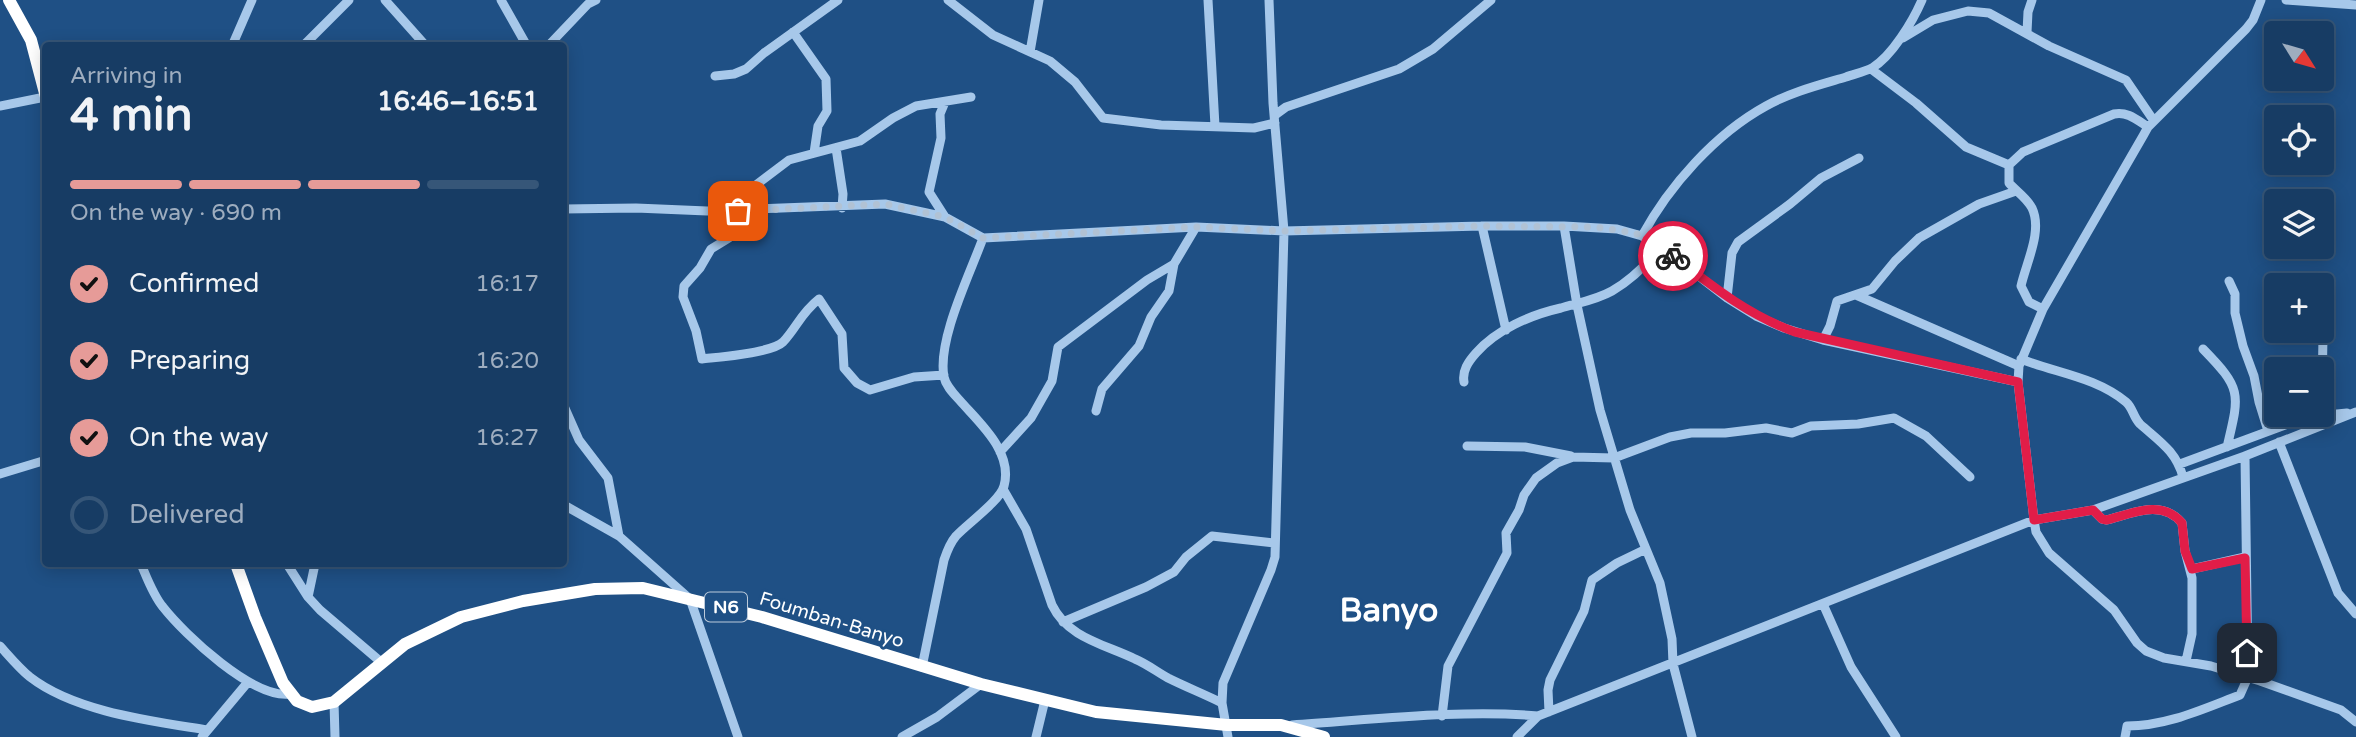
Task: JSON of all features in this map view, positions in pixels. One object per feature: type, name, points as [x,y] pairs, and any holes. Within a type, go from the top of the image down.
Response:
[{"type":"highway","points":[[9,0],[31,40],[42,85]]},
{"type":"highway","points":[[237,567],[255,617],[290,694],[297,701],[312,707],[334,702]]},
{"type":"highway","name":"Foumban-Banyo","points":[[334,702],[405,644],[461,617],[523,601],[595,589],[628,587],[654,590],[761,617],[922,667],[1045,700],[1124,716],[1227,731],[1282,725],[1324,737]]},
{"type":"street","points":[[234,42],[252,0]]},
{"type":"street","points":[[307,42],[349,0]]},
{"type":"street","points":[[385,0],[422,42]]},
{"type":"street","points":[[501,0],[525,42]]},
{"type":"street","points":[[715,76],[739,72],[838,0]]},
{"type":"street","points":[[947,0],[987,31],[1050,61],[1074,82],[1103,118],[1161,125],[1254,128],[1275,119],[1286,107],[1399,69],[1414,61],[1491,0]]},
{"type":"street","points":[[1030,52],[1039,0]]},
{"type":"street","points":[[1208,0],[1215,126]]},
{"type":"street","points":[[1227,731],[1222,703],[1223,682],[1272,570],[1275,543],[1284,231],[1269,0]]},
{"type":"street","points":[[1642,236],[1668,193],[1724,135],[1779,99],[1871,69],[1889,52],[1913,21],[1922,0]]},
{"type":"street","points":[[2027,32],[2032,0]]},
{"type":"street","points":[[2261,0],[2246,29],[2151,124],[2043,309],[2020,362],[2018,382],[2034,520],[2036,532],[2049,553],[2114,610],[2137,643],[2146,651],[2164,658],[2248,677],[2341,710],[2356,722]]},
{"type":"street","points":[[2286,0],[2356,5]]},
{"type":"street","points":[[552,42],[590,1]]},
{"type":"street","points":[[1896,42],[1933,20],[1968,11],[1996,16],[2049,46],[2126,80],[2151,124]]},
{"type":"street","points":[[793,32],[825,79],[827,111],[818,126],[814,153]]},
{"type":"street","points":[[1871,69],[1916,103],[1966,147],[2009,165]]},
{"type":"street","points":[[944,375],[914,377],[876,390],[865,389],[844,368],[842,334],[819,299],[799,317],[785,340],[773,349],[702,359],[696,331],[682,297],[684,286],[700,268],[711,249],[729,238],[744,194],[789,160],[860,141],[916,106],[971,97]]},
{"type":"street","points":[[0,106],[42,98]]},
{"type":"street","points":[[945,102],[940,114],[942,138],[929,192],[945,217]]},
{"type":"street","points":[[2043,309],[2029,302],[2021,286],[2034,240],[2035,224],[2033,210],[2009,183],[2009,165],[2023,152],[2104,116],[2121,112],[2151,124]]},
{"type":"street","points":[[836,148],[843,194],[842,208]]},
{"type":"street","points":[[1727,298],[1732,253],[1738,242],[1821,178],[1859,158]]},
{"type":"street","points":[[1823,340],[1830,326],[1836,301],[1872,289],[1919,238],[1979,204],[2016,191]]},
{"type":"street","points":[[567,209],[738,211],[885,204],[945,217],[983,238],[1196,227],[1284,231],[1482,226],[1616,229],[1642,236],[1661,247],[1727,298],[1768,322],[1823,340],[2018,382]]},
{"type":"street","points":[[1482,226],[1506,330]]},
{"type":"street","points":[[1564,226],[1577,305],[1600,410],[1630,510],[1663,593],[1672,639],[1673,664],[1692,737]]},
{"type":"street","points":[[1096,411],[1102,389],[1139,346],[1151,317],[1169,291],[1174,264],[1196,227]]},
{"type":"street","points":[[922,667],[944,560],[950,544],[1003,489],[1006,476],[1000,452],[951,391],[944,375],[943,352],[983,238]]},
{"type":"street","points":[[1464,382],[1471,359],[1487,341],[1555,309],[1577,305],[1611,292],[1652,258],[1661,247]]},
{"type":"street","points":[[1000,452],[1031,418],[1052,380],[1058,348],[1147,280],[1174,264]]},
{"type":"street","points":[[2228,281],[2235,294],[2235,313],[2243,346],[2268,430]]},
{"type":"street","points":[[1856,295],[1924,327],[2020,362],[2072,374],[2115,394],[2127,403],[2138,422],[2170,449],[2180,464],[2183,477]]},
{"type":"street","points":[[2203,349],[2231,379],[2234,390],[2236,410],[2227,447]]},
{"type":"street","points":[[2334,414],[2356,412]]},
{"type":"street","points":[[1517,737],[1538,716],[2034,520],[2093,510],[2245,456],[2356,412]]},
{"type":"street","points":[[567,413],[579,440],[608,478],[619,536]]},
{"type":"street","points":[[1467,446],[1525,447],[1573,457],[1614,458],[1670,437],[1691,433],[1725,433],[1766,428],[1792,433],[1811,426],[1858,424],[1894,418],[1926,436],[1970,477]]},
{"type":"street","points":[[2180,464],[2279,427]]},
{"type":"street","points":[[2279,442],[2338,593],[2356,614]]},
{"type":"street","points":[[2125,737],[2127,726],[2150,726],[2240,695],[2248,677],[2245,456]]},
{"type":"street","points":[[1442,716],[1448,666],[1507,553],[1506,533],[1524,495],[1536,478],[1557,463],[1573,457]]},
{"type":"street","points":[[0,474],[42,461]]},
{"type":"street","points":[[1003,489],[1026,529],[1045,592],[1063,622],[1093,642],[1135,659],[1222,703]]},
{"type":"street","points":[[567,507],[619,536],[690,599],[738,737]]},
{"type":"street","points":[[2093,510],[2107,520],[2151,508],[2167,510],[2182,523],[2185,551],[2192,569],[2192,634],[2186,661]]},
{"type":"street","points":[[1063,622],[1146,587],[1174,572],[1185,557],[1212,536],[1275,543]]},
{"type":"street","points":[[1549,712],[1550,680],[1584,611],[1592,580],[1617,563],[1646,549]]},
{"type":"street","points":[[2192,569],[2245,558]]},
{"type":"street","points":[[142,567],[161,606],[189,635],[259,690],[279,696],[290,694]]},
{"type":"street","points":[[289,567],[308,597],[320,610],[381,662]]},
{"type":"street","points":[[308,597],[314,567]]},
{"type":"street","points":[[1823,604],[1852,667],[1896,737]]},
{"type":"street","points":[[0,646],[31,678],[59,693],[134,718],[204,733],[248,682]]},
{"type":"street","points":[[902,737],[937,717],[981,684]]},
{"type":"street","points":[[1036,737],[1045,700]]},
{"type":"street","points":[[334,702],[335,737]]},
{"type":"street","points":[[1282,725],[1442,716],[1538,716]]},
{"type":"way so far","points":[[738,211],[885,204],[945,217],[983,238],[1196,227],[1284,231],[1482,226],[1595,227],[1635,233],[1673,256]]},
{"type":"district","name":"Banyo","points":[[1389,609]]},
{"type":"route","points":[[1673,256],[1727,298],[1756,316],[1795,332],[2018,382],[2034,520],[2093,510],[2107,520],[2151,508],[2167,510],[2182,523],[2185,531],[2185,551],[2192,569],[2245,558],[2247,653]]}]
